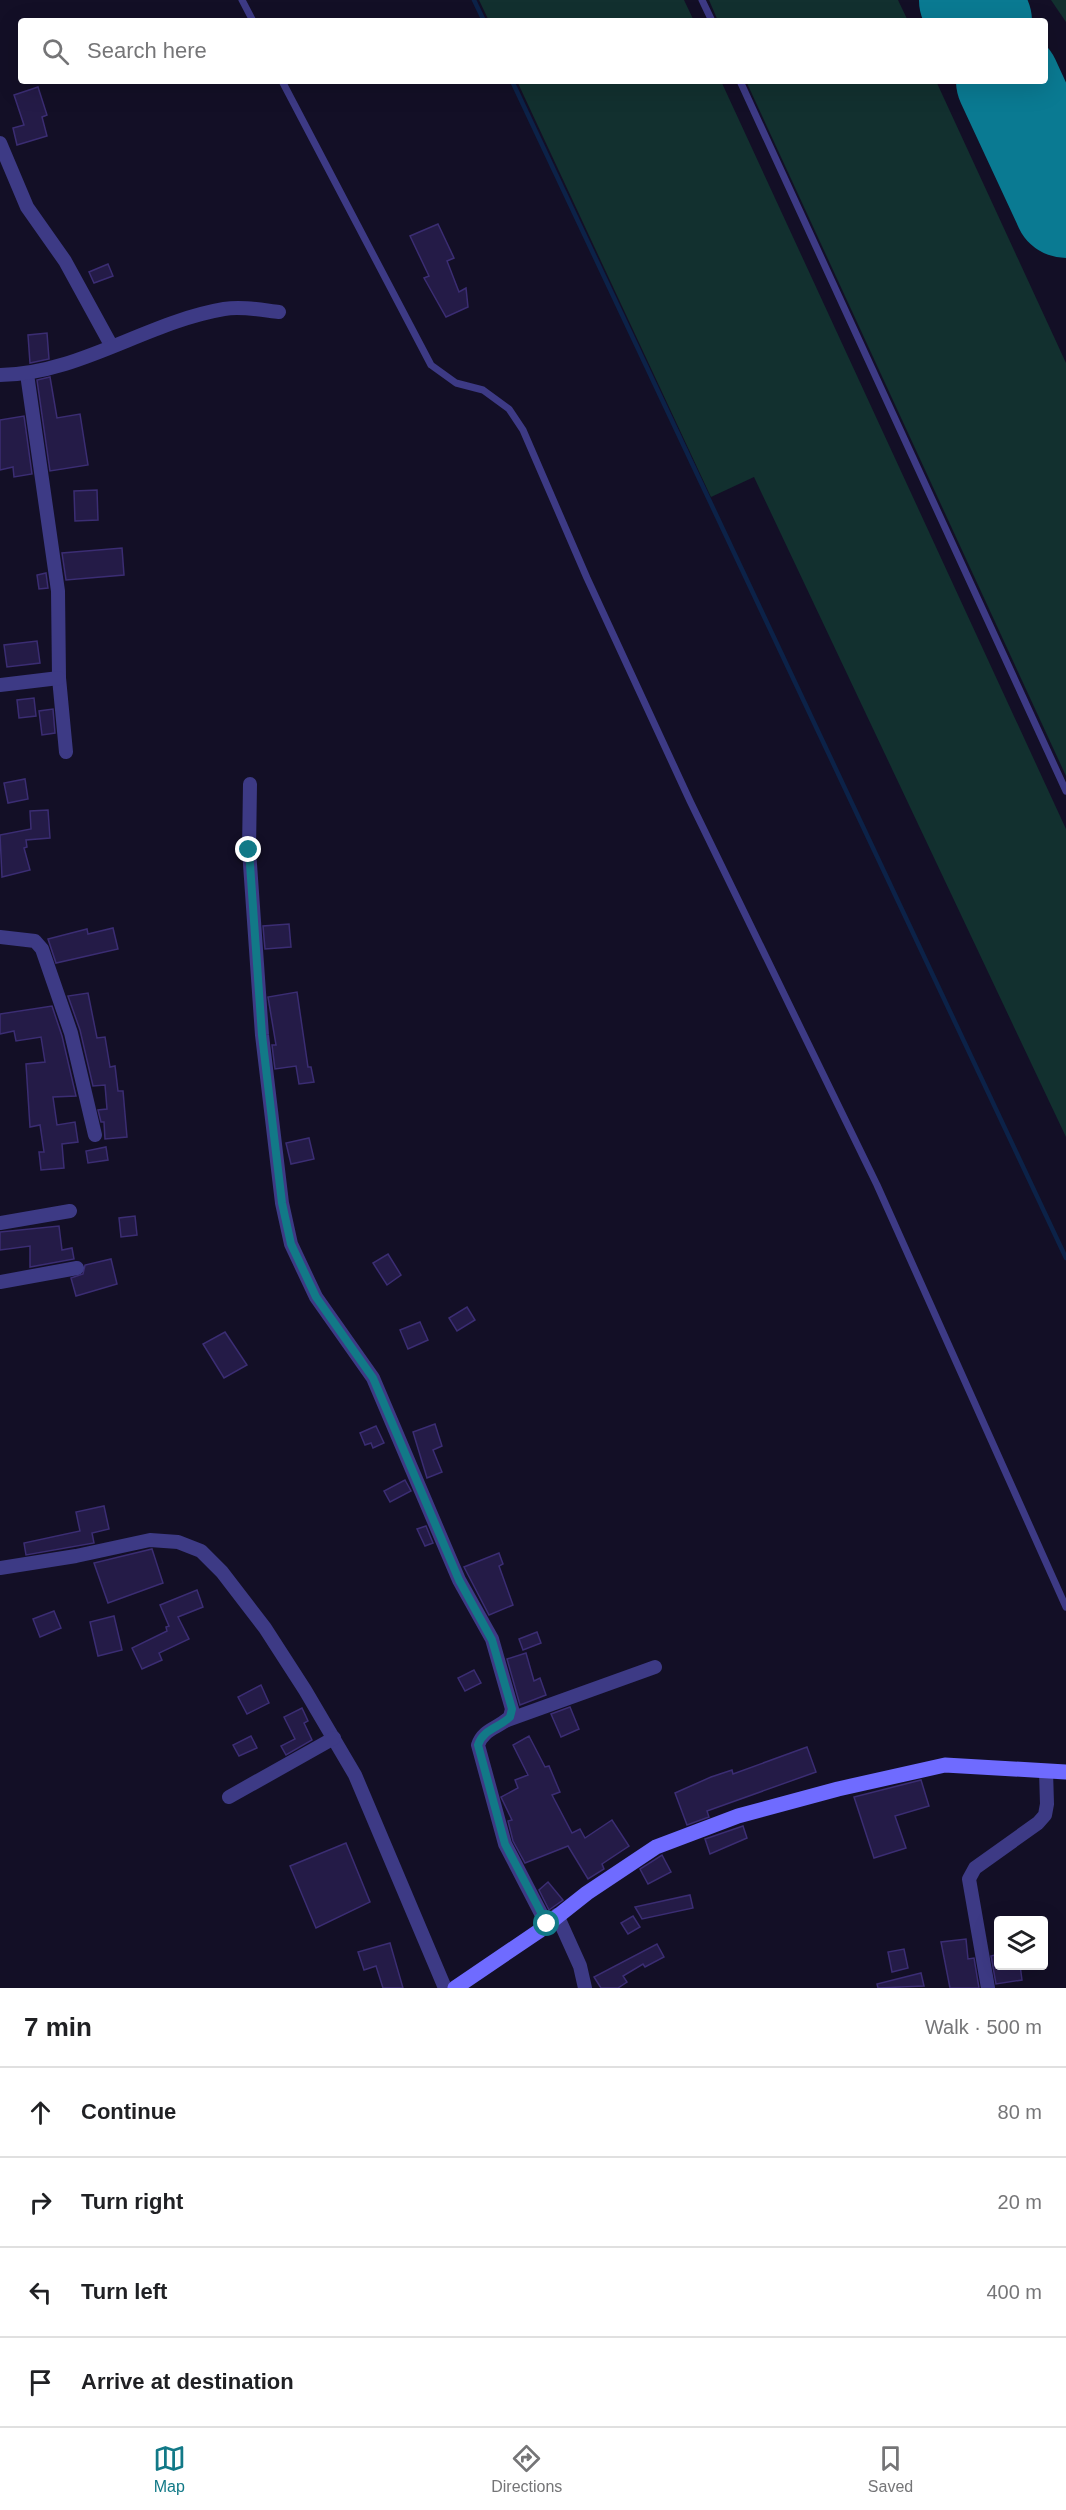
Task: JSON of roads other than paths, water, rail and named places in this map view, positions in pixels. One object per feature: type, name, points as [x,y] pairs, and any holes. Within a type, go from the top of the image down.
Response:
[{"type":"street","points":[[0,143],[27,207],[65,261],[111,345]]},
{"type":"street","points":[[0,375],[27,374],[55,368],[111,345],[226,309],[279,312]]},
{"type":"street","points":[[27,374],[58,591],[59,678],[66,752]]},
{"type":"street","points":[[0,685],[59,678]]},
{"type":"street","points":[[250,784],[249,850],[262,1035],[282,1203],[291,1244],[316,1297],[373,1378],[459,1580],[492,1640],[511,1697],[512,1709],[505,1721]]},
{"type":"street","points":[[0,937],[35,941],[42,949],[71,1033],[95,1135]]},
{"type":"street","points":[[0,1223],[70,1211]]},
{"type":"street","points":[[0,1282],[78,1268]]},
{"type":"street","points":[[0,1568],[76,1556],[150,1540],[178,1542],[201,1551],[222,1572],[265,1628],[355,1775],[445,1988]]},
{"type":"street","points":[[585,1988],[580,1966],[505,1844],[478,1745],[480,1738],[488,1730],[505,1721],[655,1667]]},
{"type":"street","points":[[230,1797],[334,1738]]},
{"type":"street","points":[[455,1988],[656,1847],[738,1816],[838,1789],[945,1765],[1066,1773]]},
{"type":"street","points":[[988,1988],[970,1888],[970,1874],[1038,1823],[1045,1815],[1046,1771]]},
{"type":"lane","points":[[243,0],[252,18]]},
{"type":"lane","points":[[702,0],[711,18]]},
{"type":"lane","points":[[284,84],[431,365],[456,383],[483,390],[509,409],[523,430],[587,578],[690,801],[877,1185],[1066,1607]]},
{"type":"lane","points":[[741,84],[1066,791]]},
{"type":"waterway","points":[[474,0],[483,18]]},
{"type":"waterway","points":[[513,84],[1066,1258]]}]
